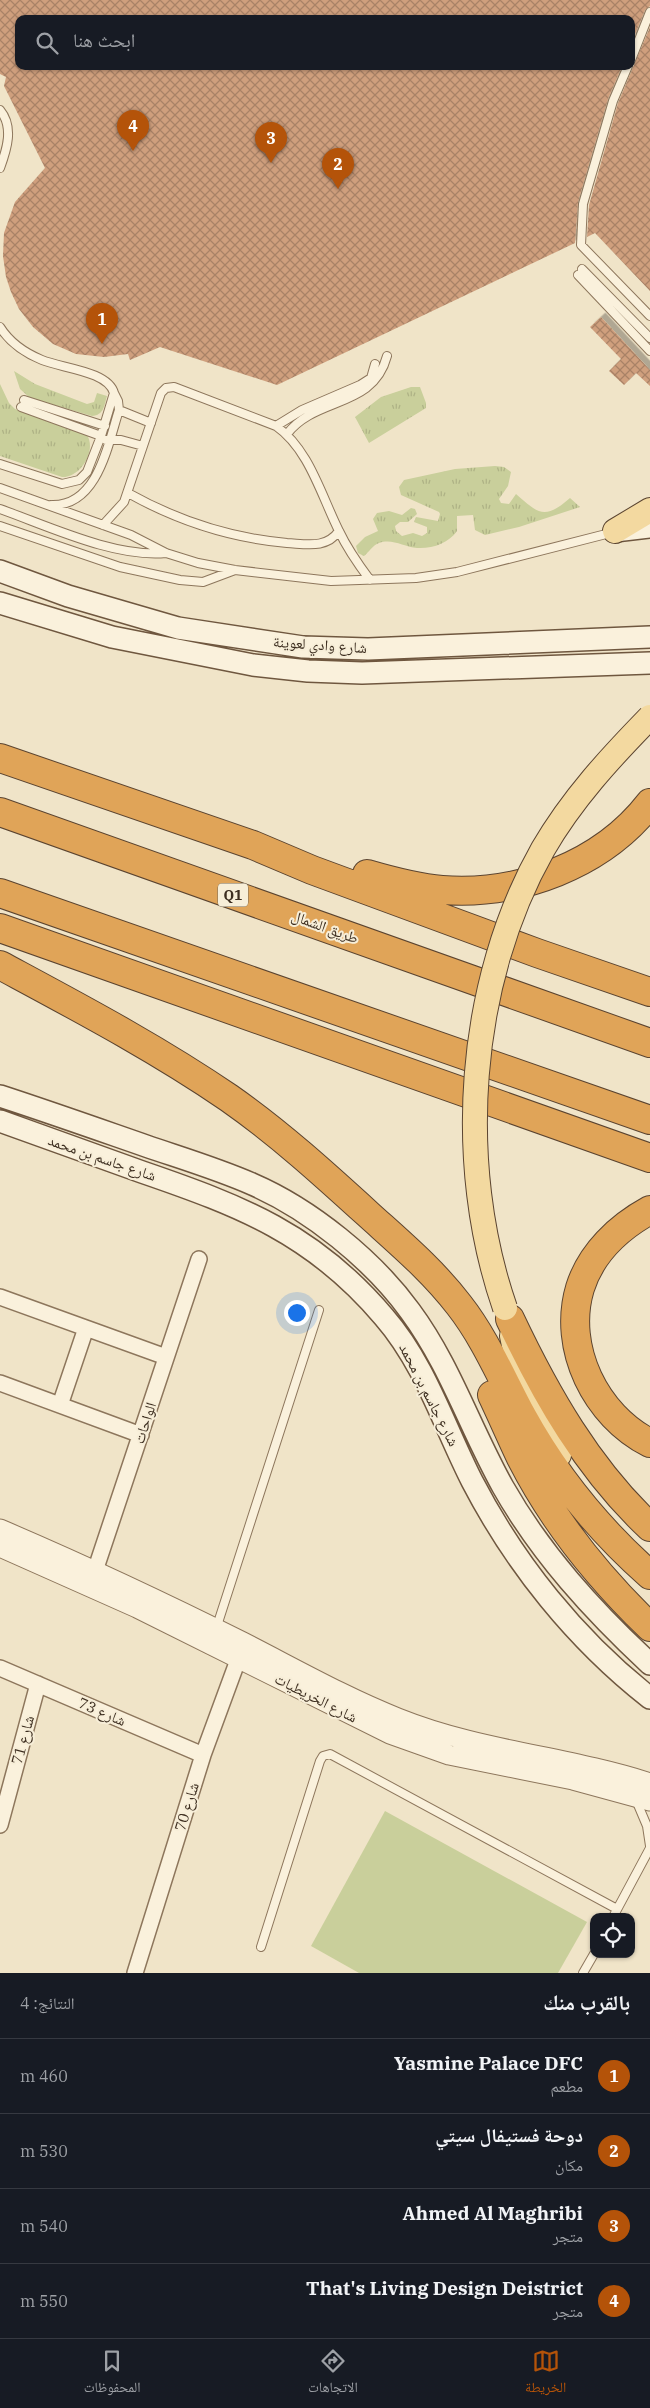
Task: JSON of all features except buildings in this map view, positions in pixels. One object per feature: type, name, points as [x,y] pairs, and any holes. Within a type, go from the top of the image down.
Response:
[{"type":"highway","points":[[0,758],[253,845],[321,873],[537,953],[650,992]]},
{"type":"highway","points":[[253,845],[405,884],[442,890],[474,890],[532,881],[563,869],[606,845],[626,828],[650,803]]},
{"type":"highway","name":"طريق الشمال","points":[[0,812],[650,1043]]},
{"type":"highway","points":[[0,893],[650,1120]]},
{"type":"highway","points":[[0,928],[650,1158]]},
{"type":"highway","points":[[0,965],[138,1042],[231,1100],[283,1139],[420,1261],[461,1307],[486,1347],[523,1418],[550,1460],[650,1575]]},
{"type":"highway","points":[[650,1210],[618,1231],[601,1249],[580,1288],[577,1307],[577,1334],[581,1360],[599,1399],[623,1426],[650,1443]]},
{"type":"highway","points":[[379,1224],[455,1326],[483,1377],[521,1459],[547,1503],[606,1582],[650,1627]]},
{"type":"highway","points":[[507,1314],[531,1364],[571,1432],[615,1489],[650,1526]]},
{"type":"main road","points":[[615,531],[645,508]]},
{"type":"main road","points":[[615,531],[650,527]]},
{"type":"main road","name":"شارع وادي لعوينة","points":[[0,571],[68,596],[178,628],[303,647],[368,649],[650,637]]},
{"type":"main road","name":"شارع وادي لعوينة","points":[[0,603],[112,637],[253,665],[308,671],[362,673],[650,663]]},
{"type":"main road","points":[[650,717],[591,780],[543,850],[515,911],[497,963],[485,1013],[476,1075],[474,1133],[476,1178],[483,1221],[492,1266],[507,1314],[520,1373],[548,1434],[604,1522],[650,1560]]},
{"type":"main road","name":"شارع جاسم بن محمد","points":[[0,1096],[254,1185],[298,1210],[367,1263],[410,1310],[440,1356],[490,1463],[530,1531],[584,1598],[650,1664]]},
{"type":"main road","name":"شارع جاسم بن محمد","points":[[0,1122],[234,1205],[292,1235],[334,1267],[385,1317],[410,1353],[476,1488],[509,1545],[535,1580],[592,1646],[650,1698]]},
{"type":"street","name":"الواحات","points":[[93,1578],[199,1259]]},
{"type":"street","points":[[0,1297],[166,1357]]},
{"type":"street","points":[[60,1405],[86,1328]]},
{"type":"street","points":[[0,1383],[141,1435]]},
{"type":"street","name":"شارع الخريطيات","points":[[0,1529],[93,1578],[241,1650],[366,1705],[422,1727],[485,1746],[567,1761],[650,1783]]},
{"type":"street","name":"شارع الخريطيات","points":[[0,1547],[93,1578],[216,1629],[241,1650],[361,1721],[420,1745],[480,1762],[573,1780],[642,1798]]},
{"type":"street","name":"شارع 70","points":[[135,1973],[203,1755],[241,1650]]},
{"type":"street","name":"شارع 73","points":[[0,1668],[203,1755]]},
{"type":"street","name":"شارع 71","points":[[0,1825],[38,1684]]},
{"type":"lane","points":[[635,50],[650,12]]},
{"type":"lane","points":[[626,70],[613,101],[582,204],[581,245],[650,316]]},
{"type":"lane","points":[[0,110],[4,114],[9,130],[0,168]]},
{"type":"lane","points":[[650,338],[580,272],[650,351]]},
{"type":"lane","points":[[0,327],[18,347],[43,360],[102,378],[112,387],[118,401],[119,410],[110,440],[95,476],[86,491],[72,501],[48,505]]},
{"type":"lane","points":[[287,434],[307,417],[373,384],[381,373],[387,356]]},
{"type":"lane","points":[[276,426],[295,414],[367,381],[373,375],[375,364]]},
{"type":"lane","points":[[103,526],[118,511],[128,493],[161,393],[170,387],[276,426],[287,434],[302,452],[339,531],[370,580]]},
{"type":"lane","points":[[0,464],[62,484],[74,483],[87,472],[105,426],[114,393]]},
{"type":"lane","points":[[105,426],[23,403],[100,438],[143,446]]},
{"type":"lane","points":[[119,410],[151,423]]},
{"type":"lane","points":[[0,488],[143,540],[166,553],[235,570],[331,581],[416,578],[457,572],[615,531]]},
{"type":"lane","points":[[128,493],[142,502],[187,521],[240,537],[312,545],[328,542],[339,531]]},
{"type":"lane","points":[[0,509],[115,548],[142,554],[166,553]]},
{"type":"lane","points":[[0,526],[120,567],[180,580],[203,582],[235,570]]},
{"type":"lane","points":[[216,1629],[319,1310]]},
{"type":"lane","points":[[260,1947],[321,1758],[330,1754],[618,1909]]},
{"type":"lane","points":[[616,1913],[650,1847],[642,1798]]},
{"type":"lane","points":[[583,1973],[592,1958]]},
{"type":"green space","points":[[14,371],[35,384],[87,404],[94,402],[97,393],[107,396],[104,406],[99,414],[92,416],[30,398],[20,389]]},
{"type":"green space","points":[[0,384],[9,403],[15,409],[81,431],[87,435],[90,441],[88,456],[75,473],[62,477],[0,456]]},
{"type":"green space","points":[[411,387],[420,387],[426,408],[369,443],[355,417],[381,397]]},
{"type":"green space","points":[[504,467],[511,472],[508,486],[499,499],[501,503],[509,504],[516,494],[530,506],[541,512],[554,510],[570,498],[580,507],[519,527],[485,535],[475,530],[473,515],[457,516],[457,531],[440,544],[417,548],[393,542],[384,542],[375,545],[364,556],[358,553],[356,546],[365,537],[378,531],[373,519],[377,513],[389,511],[402,515],[411,508],[415,509],[417,514],[408,522],[400,522],[395,526],[396,531],[402,536],[413,533],[422,536],[427,533],[427,527],[414,522],[416,517],[438,521],[439,512],[401,495],[399,487],[404,480],[455,469]]},
{"type":"green space","points":[[385,1811],[587,1922],[558,1973],[359,1973],[311,1946]]},
{"type":"place","name":"That's Living Design Deistrict","points":[[133,151]]},
{"type":"place","name":"Ahmed Al Maghribi","points":[[271,163]]},
{"type":"place","name":"دوحة فستيفال سيتي","points":[[338,189]]},
{"type":"place","name":"Yasmine Palace DFC","points":[[102,344]]}]
